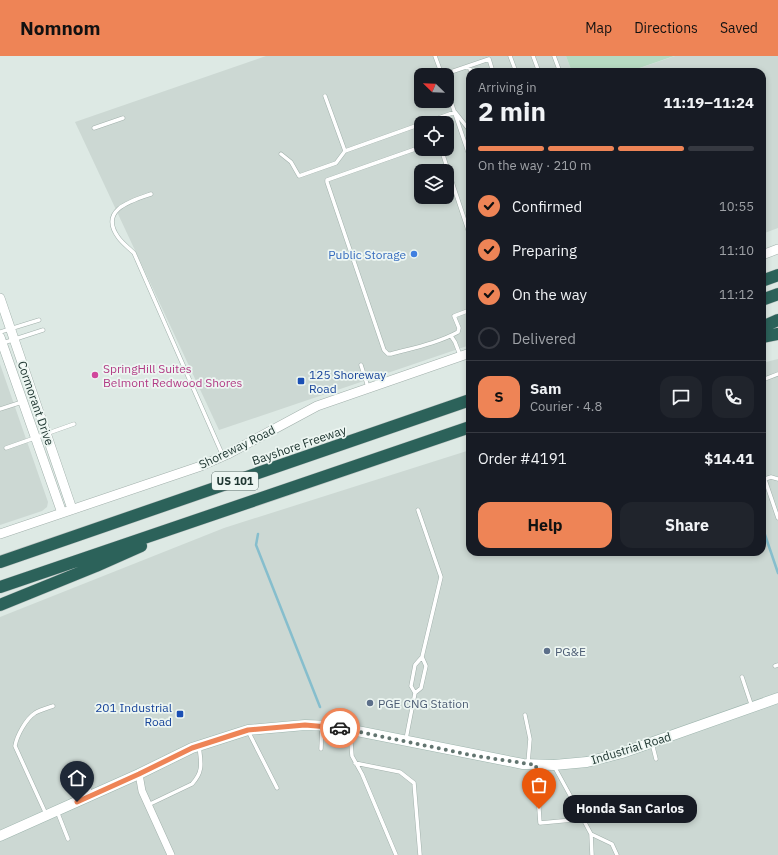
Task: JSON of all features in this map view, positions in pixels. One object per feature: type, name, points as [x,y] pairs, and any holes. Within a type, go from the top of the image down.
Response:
[{"type":"highway","points":[[766,280],[778,275]]},
{"type":"highway","points":[[766,298],[778,294]]},
{"type":"highway","points":[[766,324],[778,320]]},
{"type":"highway","points":[[766,336],[778,334]]},
{"type":"highway","name":"Bayshore Freeway","points":[[0,562],[466,401]]},
{"type":"highway","name":"US 101","points":[[0,587],[466,428]]},
{"type":"highway","points":[[0,605],[96,566],[204,517]]},
{"type":"main road","name":"Industrial Road","points":[[0,836],[139,774],[199,745],[248,730],[305,725],[322,726],[532,765],[554,765],[587,762],[622,753],[778,698]]},
{"type":"street","points":[[766,253],[778,249]]},
{"type":"street","name":"Cormorant Drive","points":[[0,298],[72,509]]},
{"type":"street","name":"Cormorant Drive","points":[[1,341],[62,513]]},
{"type":"street","name":"Shoreway Road","points":[[0,534],[201,466],[223,456],[316,406],[466,354]]},
{"type":"street","points":[[139,774],[142,791],[171,855]]},
{"type":"lane","points":[[435,56],[439,68]]},
{"type":"lane","points":[[510,56],[514,68]]},
{"type":"lane","points":[[532,56],[537,68]]},
{"type":"lane","points":[[554,56],[558,68]]},
{"type":"lane","points":[[454,71],[488,59],[491,68]]},
{"type":"lane","points":[[326,96],[345,151]]},
{"type":"lane","points":[[454,108],[466,146]]},
{"type":"lane","points":[[444,116],[455,112]]},
{"type":"lane","points":[[455,112],[466,126]]},
{"type":"lane","points":[[94,128],[123,118]]},
{"type":"lane","points":[[281,154],[291,162],[299,176],[336,163],[345,151],[414,126]]},
{"type":"lane","points":[[414,149],[327,180],[327,182],[384,350],[388,354],[451,336],[458,332],[459,328],[454,316],[466,312]]},
{"type":"lane","points":[[442,156],[466,224]]},
{"type":"lane","points":[[151,194],[127,202],[113,214],[111,222],[118,237],[134,253],[223,456]]},
{"type":"lane","points":[[0,332],[39,320]]},
{"type":"lane","points":[[1,341],[14,340],[43,330]]},
{"type":"lane","points":[[451,336],[461,356]]},
{"type":"lane","points":[[361,365],[368,387]]},
{"type":"lane","points":[[766,378],[778,374]]},
{"type":"lane","points":[[0,409],[23,402]]},
{"type":"lane","points":[[6,448],[74,424]]},
{"type":"lane","points":[[766,479],[770,477],[778,479]]},
{"type":"lane","points":[[766,482],[778,518]]},
{"type":"lane","points":[[415,693],[411,686],[415,665],[422,657],[441,577],[418,510]]},
{"type":"lane","points":[[405,741],[415,693],[421,688],[425,671],[426,666],[422,657]]},
{"type":"lane","points":[[742,677],[752,707]]},
{"type":"lane","points":[[46,815],[15,746],[30,717],[35,713],[53,706]]},
{"type":"lane","points":[[525,715],[530,740],[540,823],[583,819]]},
{"type":"lane","points":[[321,749],[322,726]]},
{"type":"lane","points":[[248,730],[277,788]]},
{"type":"lane","points":[[350,730],[352,756],[362,774],[396,855]]},
{"type":"lane","points":[[652,742],[656,759]]},
{"type":"lane","points":[[148,805],[192,784],[200,773],[201,767],[199,745]]},
{"type":"lane","points":[[355,763],[400,772],[414,783],[420,855]]},
{"type":"lane","points":[[554,765],[591,834],[592,855]]},
{"type":"lane","points":[[84,778],[91,795]]},
{"type":"lane","points":[[57,811],[68,840]]},
{"type":"lane","points":[[591,834],[612,844],[617,855]]},
{"type":"shaded area","points":[[266,56],[566,56],[570,68],[466,68],[466,346],[219,430],[75,122]]},
{"type":"shaded area","points":[[675,56],[778,56],[778,228],[766,232],[766,68],[640,68]]},
{"type":"shaded area","points":[[778,359],[778,855],[0,855],[0,617],[224,528],[466,451],[466,556],[766,556],[766,362]]},
{"type":"shaded area","points":[[0,364],[48,502],[47,507],[42,511],[0,525]]},
{"type":"green space","points":[[566,56],[674,56],[640,68],[570,68]]},
{"type":"waterway","points":[[258,534],[256,545],[320,707]]},
{"type":"waterway","points":[[766,538],[778,573]]},
{"type":"way so far","points":[[340,728],[476,756],[536,765],[539,809]]},
{"type":"place","name":"Public Storage","points":[[414,254]]},
{"type":"place","name":"SpringHill Suites Belmont Redwood Shores","points":[[95,375]]},
{"type":"place","name":"125 Shoreway Road","points":[[301,381]]},
{"type":"place","name":"PG&E","points":[[547,651]]},
{"type":"place","name":"PGE CNG Station","points":[[370,703]]},
{"type":"place","name":"201 Industrial Road","points":[[180,714]]},
{"type":"place","name":"Honda San Carlos","points":[[539,809]]},
{"type":"route","points":[[77,802],[192,748],[248,730],[305,725],[332,726],[340,728]]}]
